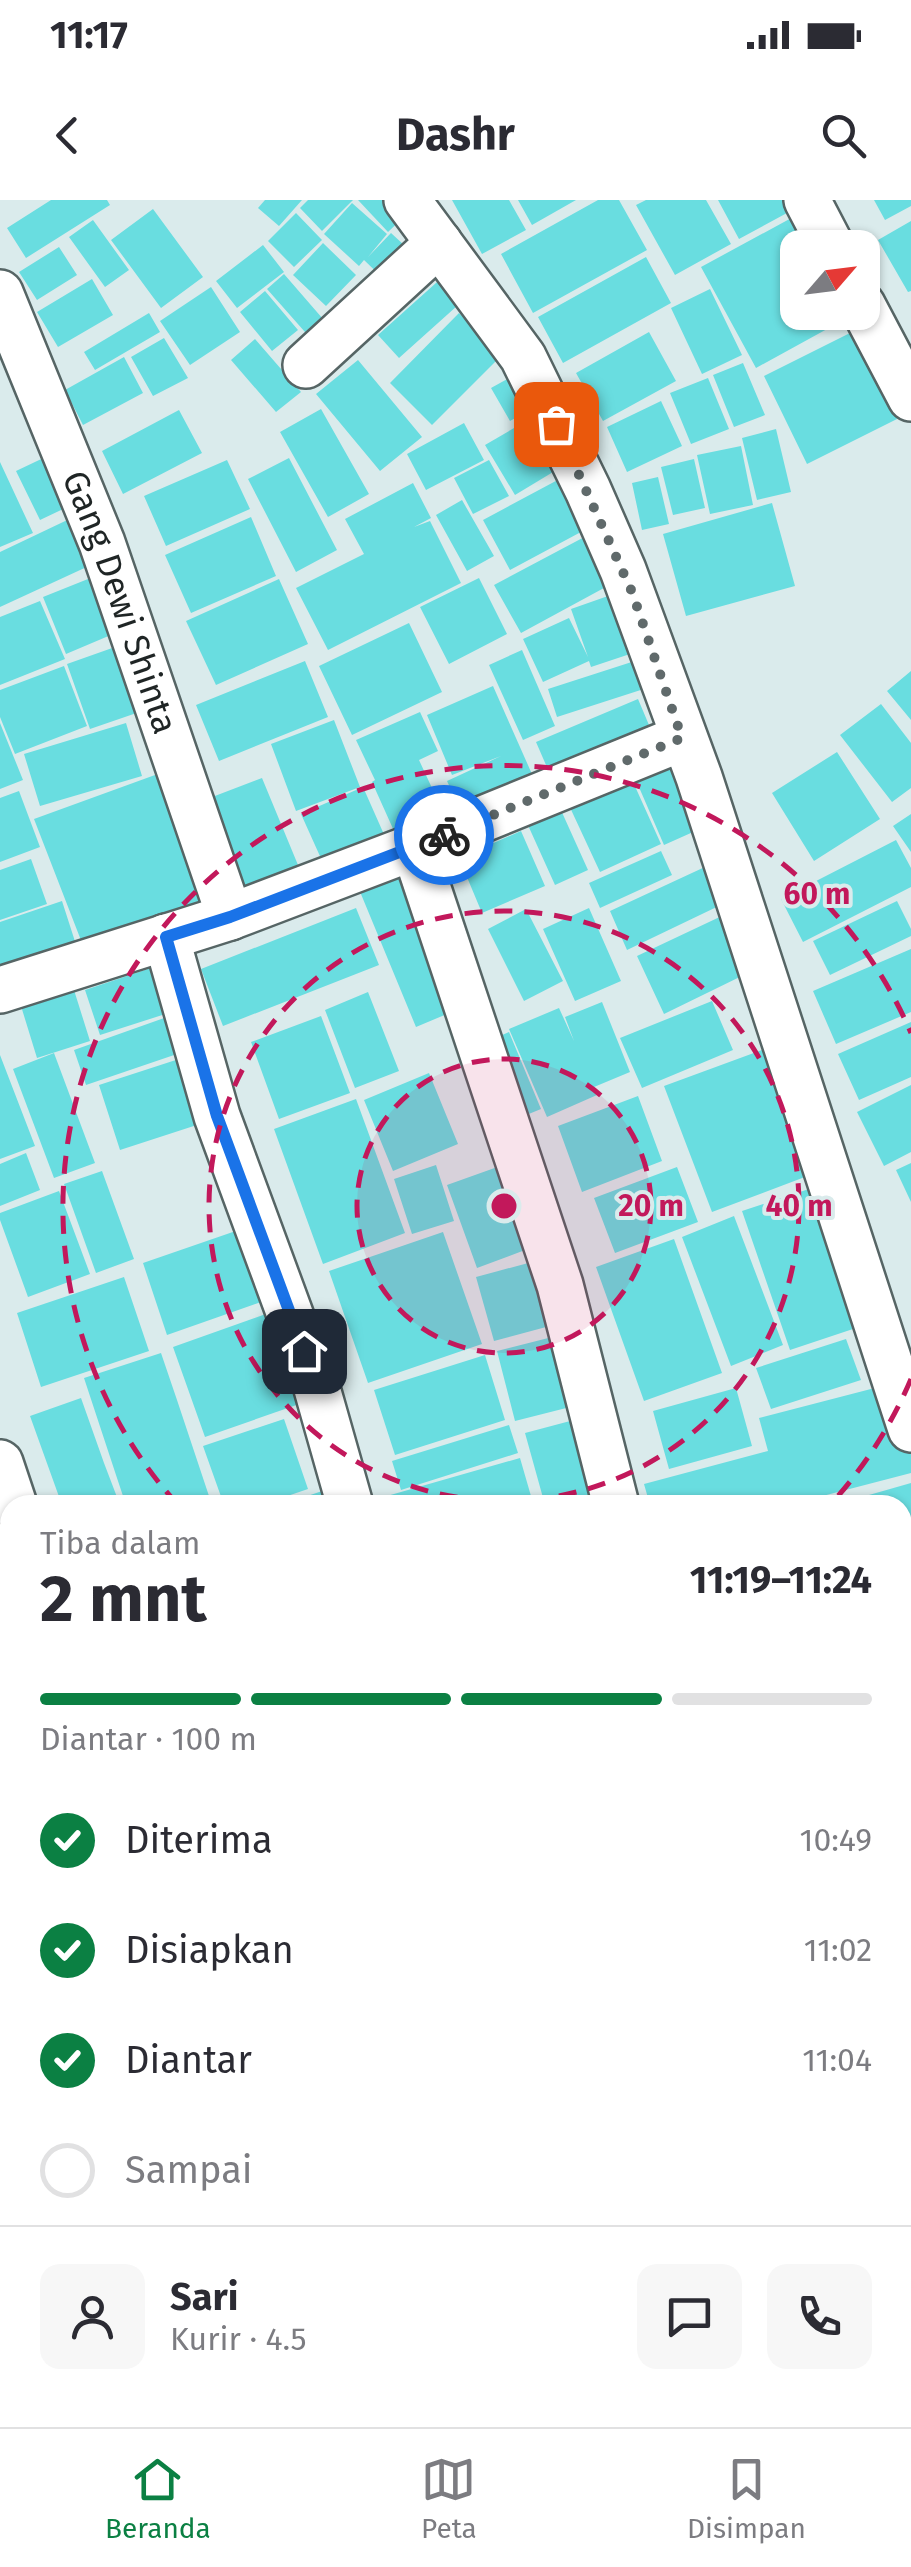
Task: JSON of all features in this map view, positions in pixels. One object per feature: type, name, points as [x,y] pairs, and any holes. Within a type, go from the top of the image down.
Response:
[{"type":"street","points":[[407,200],[522,357],[635,599],[699,777],[911,1429]]},
{"type":"street","points":[[807,200],[823,230]]},
{"type":"street","points":[[306,365],[439,243]]},
{"type":"street","name":"Gang Dewi Shinta","points":[[0,293],[102,543],[230,917]]},
{"type":"street","points":[[875,330],[911,398]]},
{"type":"street","points":[[0,990],[230,917],[682,738]]},
{"type":"street","points":[[414,847],[560,1285],[613,1495]]},
{"type":"street","points":[[166,937],[217,1116],[316,1385],[347,1495]]},
{"type":"street","points":[[0,1463],[11,1495]]},
{"type":"building","points":[[51,200],[107,200],[110,205],[26,258],[7,228]]},
{"type":"building","points":[[265,200],[302,200],[279,226],[258,208]]},
{"type":"building","points":[[308,200],[353,200],[322,231],[300,208]]},
{"type":"building","points":[[358,200],[402,200],[411,210],[388,232]]},
{"type":"building","points":[[452,200],[509,200],[526,230],[482,254]]},
{"type":"building","points":[[518,200],[576,200],[532,225]]},
{"type":"building","points":[[598,200],[619,200],[647,250],[533,313],[501,254]]},
{"type":"building","points":[[646,200],[706,200],[731,244],[675,275],[636,205]]},
{"type":"building","points":[[718,200],[811,200],[739,239]]},
{"type":"building","points":[[874,200],[911,200],[911,206],[885,220]]},
{"type":"building","points":[[352,203],[387,234],[368,257],[391,233],[417,257],[390,285],[364,260],[359,266],[324,234]]},
{"type":"building","points":[[153,209],[203,277],[161,308],[111,240]]},
{"type":"building","points":[[806,210],[817,230],[780,230],[780,330],[825,330],[756,368],[701,267]]},
{"type":"building","points":[[296,213],[322,240],[294,267],[268,241]]},
{"type":"building","points":[[93,220],[129,270],[105,287],[69,237]]},
{"type":"building","points":[[911,221],[911,291],[908,292],[880,239]]},
{"type":"building","points":[[323,243],[356,275],[326,306],[293,275]]},
{"type":"building","points":[[263,245],[284,272],[237,308],[216,281]]},
{"type":"building","points":[[59,247],[77,275],[37,300],[19,272]]},
{"type":"building","points":[[646,257],[671,303],[563,363],[538,317]]},
{"type":"building","points":[[284,274],[336,334],[320,349],[267,289]]},
{"type":"building","points":[[446,274],[467,297],[399,358],[378,335]]},
{"type":"building","points":[[92,279],[113,315],[58,347],[37,312]]},
{"type":"building","points":[[211,287],[240,332],[190,365],[160,321]]},
{"type":"building","points":[[710,289],[742,355],[702,374],[671,308]]},
{"type":"building","points":[[265,291],[298,330],[272,351],[240,312]]},
{"type":"building","points":[[149,313],[160,332],[95,370],[84,352]]},
{"type":"building","points":[[459,313],[502,355],[432,425],[390,383]]},
{"type":"building","points":[[856,330],[868,330],[909,413],[807,464],[764,376]]},
{"type":"building","points":[[649,332],[676,381],[603,421],[576,373]]},
{"type":"building","points":[[164,338],[188,378],[153,396],[131,357]]},
{"type":"building","points":[[255,339],[301,392],[276,412],[231,360]]},
{"type":"building","points":[[124,357],[143,393],[83,425],[65,390]]},
{"type":"building","points":[[358,360],[422,437],[380,471],[316,394]]},
{"type":"building","points":[[743,363],[765,415],[734,427],[713,375]]},
{"type":"building","points":[[525,369],[544,402],[510,421],[491,388]]},
{"type":"building","points":[[708,378],[729,429],[691,444],[670,393]]},
{"type":"building","points":[[661,401],[682,446],[627,472],[607,427]]},
{"type":"building","points":[[321,409],[369,494],[328,517],[280,432]]},
{"type":"building","points":[[179,410],[202,453],[123,494],[102,451]]},
{"type":"building","points":[[538,414],[568,463],[515,495],[485,445]]},
{"type":"building","points":[[464,423],[484,460],[426,490],[407,454]]},
{"type":"building","points":[[776,429],[791,492],[757,500],[742,438]]},
{"type":"building","points":[[741,446],[753,505],[710,514],[697,455]]},
{"type":"building","points":[[56,452],[80,501],[40,520],[16,471]]},
{"type":"building","points":[[289,458],[337,550],[296,572],[248,479]]},
{"type":"building","points":[[694,459],[705,508],[673,515],[661,467]]},
{"type":"building","points":[[227,460],[250,509],[166,546],[144,496]]},
{"type":"building","points":[[489,460],[509,496],[473,514],[454,478]]},
{"type":"building","points":[[0,462],[33,533],[0,547]]},
{"type":"building","points":[[567,475],[594,525],[510,570],[483,520]]},
{"type":"building","points":[[658,477],[669,524],[642,530],[632,483]]},
{"type":"building","points":[[413,483],[431,518],[414,527],[430,521],[461,583],[328,650],[296,588],[364,554],[345,519]]},
{"type":"building","points":[[462,500],[494,556],[467,571],[436,515]]},
{"type":"building","points":[[772,503],[795,586],[686,616],[663,534]]},
{"type":"building","points":[[82,513],[104,559],[0,607],[0,552]]},
{"type":"building","points":[[251,517],[276,576],[191,613],[165,555]]},
{"type":"building","points":[[590,534],[615,582],[521,633],[494,585]]},
{"type":"building","points":[[103,573],[125,629],[66,654],[43,597]]},
{"type":"building","points":[[479,578],[507,634],[449,664],[420,607]]},
{"type":"building","points":[[279,579],[308,644],[216,685],[186,621]]},
{"type":"building","points":[[628,589],[648,648],[591,667],[589,661],[543,682],[523,639],[569,618],[588,657],[571,609]]},
{"type":"building","points":[[40,601],[65,659],[0,685],[0,617]]},
{"type":"building","points":[[409,623],[442,692],[352,735],[319,666]]},
{"type":"building","points":[[132,641],[154,707],[90,729],[67,664]]},
{"type":"building","points":[[522,650],[555,726],[523,740],[489,665]]},
{"type":"building","points":[[641,659],[650,687],[557,717],[548,689]]},
{"type":"building","points":[[305,661],[328,717],[219,761],[196,705]]},
{"type":"building","points":[[64,666],[87,726],[15,754],[0,717],[0,690]]},
{"type":"building","points":[[911,671],[911,720],[887,691]]},
{"type":"building","points":[[493,686],[539,790],[467,824],[447,781],[501,756],[452,775],[427,715]]},
{"type":"building","points":[[638,699],[657,744],[556,788],[536,742]]},
{"type":"building","points":[[881,704],[911,743],[911,788],[892,802],[840,735]]},
{"type":"building","points":[[420,712],[438,751],[419,760],[451,829],[403,851],[356,740]]},
{"type":"building","points":[[334,720],[360,787],[296,811],[271,744]]},
{"type":"building","points":[[0,723],[23,780],[0,789]]},
{"type":"building","points":[[126,723],[142,776],[40,806],[24,754]]},
{"type":"building","points":[[679,750],[711,824],[664,845],[632,771]]},
{"type":"building","points":[[837,752],[880,819],[814,861],[772,793]]},
{"type":"building","points":[[177,767],[199,828],[178,835],[208,917],[89,961],[34,819]]},
{"type":"building","points":[[629,773],[661,844],[600,872],[567,801]]},
{"type":"building","points":[[262,778],[298,865],[242,887],[207,799]]},
{"type":"building","points":[[363,787],[390,848],[328,874],[301,814]]},
{"type":"building","points":[[19,791],[40,847],[0,862],[0,798]]},
{"type":"building","points":[[560,808],[588,870],[555,885],[527,823]]},
{"type":"building","points":[[911,814],[911,852],[893,826]]},
{"type":"building","points":[[521,831],[545,886],[482,913],[459,858]]},
{"type":"building","points":[[896,840],[911,868],[911,887],[803,942],[781,899]]},
{"type":"building","points":[[661,851],[672,875],[600,908],[589,883]]},
{"type":"building","points":[[31,859],[47,904],[0,920],[0,870]]},
{"type":"building","points":[[405,861],[466,1006],[416,1027],[356,882]]},
{"type":"building","points":[[707,866],[725,903],[627,950],[610,911]]},
{"type":"building","points":[[62,901],[80,957],[0,984],[0,922]]},
{"type":"building","points":[[897,901],[911,936],[830,975],[813,941]]},
{"type":"building","points":[[356,908],[379,965],[223,1026],[201,969]]},
{"type":"building","points":[[589,908],[621,981],[575,1001],[543,929]]},
{"type":"building","points":[[526,909],[563,981],[524,1001],[488,929]]},
{"type":"building","points":[[726,914],[752,971],[664,1014],[637,956]]},
{"type":"building","points":[[911,949],[911,1012],[836,1044],[813,991]]},
{"type":"building","points":[[166,963],[181,1009],[100,1035],[85,990]]},
{"type":"building","points":[[74,990],[90,1041],[37,1058],[21,1006]]},
{"type":"building","points":[[368,992],[399,1071],[355,1088],[325,1010]]},
{"type":"building","points":[[712,1001],[733,1050],[642,1088],[620,1038]]},
{"type":"building","points":[[602,1002],[630,1072],[594,1087],[597,1095],[547,1117],[509,1029],[559,1008],[574,1041],[565,1017]]},
{"type":"building","points":[[321,1016],[350,1093],[279,1119],[251,1042]]},
{"type":"building","points":[[167,1017],[180,1053],[86,1085],[74,1050]]},
{"type":"building","points":[[911,1022],[911,1077],[859,1100],[838,1054]]},
{"type":"building","points":[[509,1032],[541,1109],[514,1120],[482,1044]]},
{"type":"building","points":[[778,1044],[826,1169],[712,1212],[664,1086]]},
{"type":"building","points":[[54,1053],[95,1163],[54,1178],[13,1069]]},
{"type":"building","points":[[0,1055],[35,1146],[0,1159]]},
{"type":"building","points":[[182,1058],[203,1123],[120,1150],[99,1085]]},
{"type":"building","points":[[429,1073],[458,1144],[393,1171],[364,1100]]},
{"type":"building","points":[[911,1085],[911,1152],[884,1166],[857,1112]]},
{"type":"building","points":[[638,1096],[662,1161],[582,1192],[558,1126]]},
{"type":"building","points":[[356,1099],[405,1233],[323,1264],[274,1129]]},
{"type":"building","points":[[26,1153],[40,1190],[0,1206],[0,1164]]},
{"type":"building","points":[[911,1163],[911,1202],[896,1170]]},
{"type":"building","points":[[436,1165],[454,1221],[412,1234],[394,1179]]},
{"type":"building","points":[[503,1165],[533,1247],[477,1268],[447,1185]]},
{"type":"building","points":[[677,1167],[698,1222],[615,1253],[594,1198]]},
{"type":"building","points":[[102,1171],[134,1259],[96,1273],[64,1184]]},
{"type":"building","points":[[824,1184],[871,1323],[790,1350],[742,1211]]},
{"type":"building","points":[[59,1191],[90,1274],[28,1297],[0,1213]]},
{"type":"building","points":[[734,1216],[783,1345],[731,1366],[682,1237]]},
{"type":"building","points":[[256,1224],[281,1295],[167,1335],[143,1263]]},
{"type":"building","points":[[443,1232],[482,1344],[368,1383],[329,1271]]},
{"type":"building","points":[[674,1239],[722,1373],[644,1401],[596,1267]]},
{"type":"building","points":[[543,1259],[561,1323],[494,1341],[476,1277]]},
{"type":"building","points":[[124,1277],[149,1351],[41,1387],[17,1313]]},
{"type":"building","points":[[274,1311],[305,1402],[205,1437],[173,1347]]},
{"type":"building","points":[[568,1333],[586,1403],[515,1421],[497,1351]]},
{"type":"building","points":[[846,1339],[861,1380],[771,1409],[756,1368]]},
{"type":"building","points":[[161,1353],[209,1495],[123,1495],[84,1378]]},
{"type":"building","points":[[485,1355],[505,1420],[395,1455],[374,1390]]},
{"type":"building","points":[[894,1383],[911,1448],[911,1473],[826,1495],[647,1495],[644,1484],[768,1451],[759,1418]]},
{"type":"building","points":[[736,1388],[752,1446],[669,1469],[653,1411]]},
{"type":"building","points":[[81,1398],[116,1495],[58,1495],[30,1416]]},
{"type":"building","points":[[589,1416],[612,1495],[542,1495],[525,1433]]},
{"type":"building","points":[[284,1419],[308,1489],[290,1495],[220,1495],[203,1446]]},
{"type":"building","points":[[509,1425],[518,1453],[401,1490],[392,1461]]},
{"type":"building","points":[[520,1458],[531,1495],[390,1495]]},
{"type":"building","points":[[911,1483],[911,1495],[869,1495]]},
{"type":"way so far","points":[[444,835],[682,738],[632,592],[556,424]]},
{"type":"route","points":[[304,1351],[217,1116],[166,937],[230,917],[444,835]]}]
